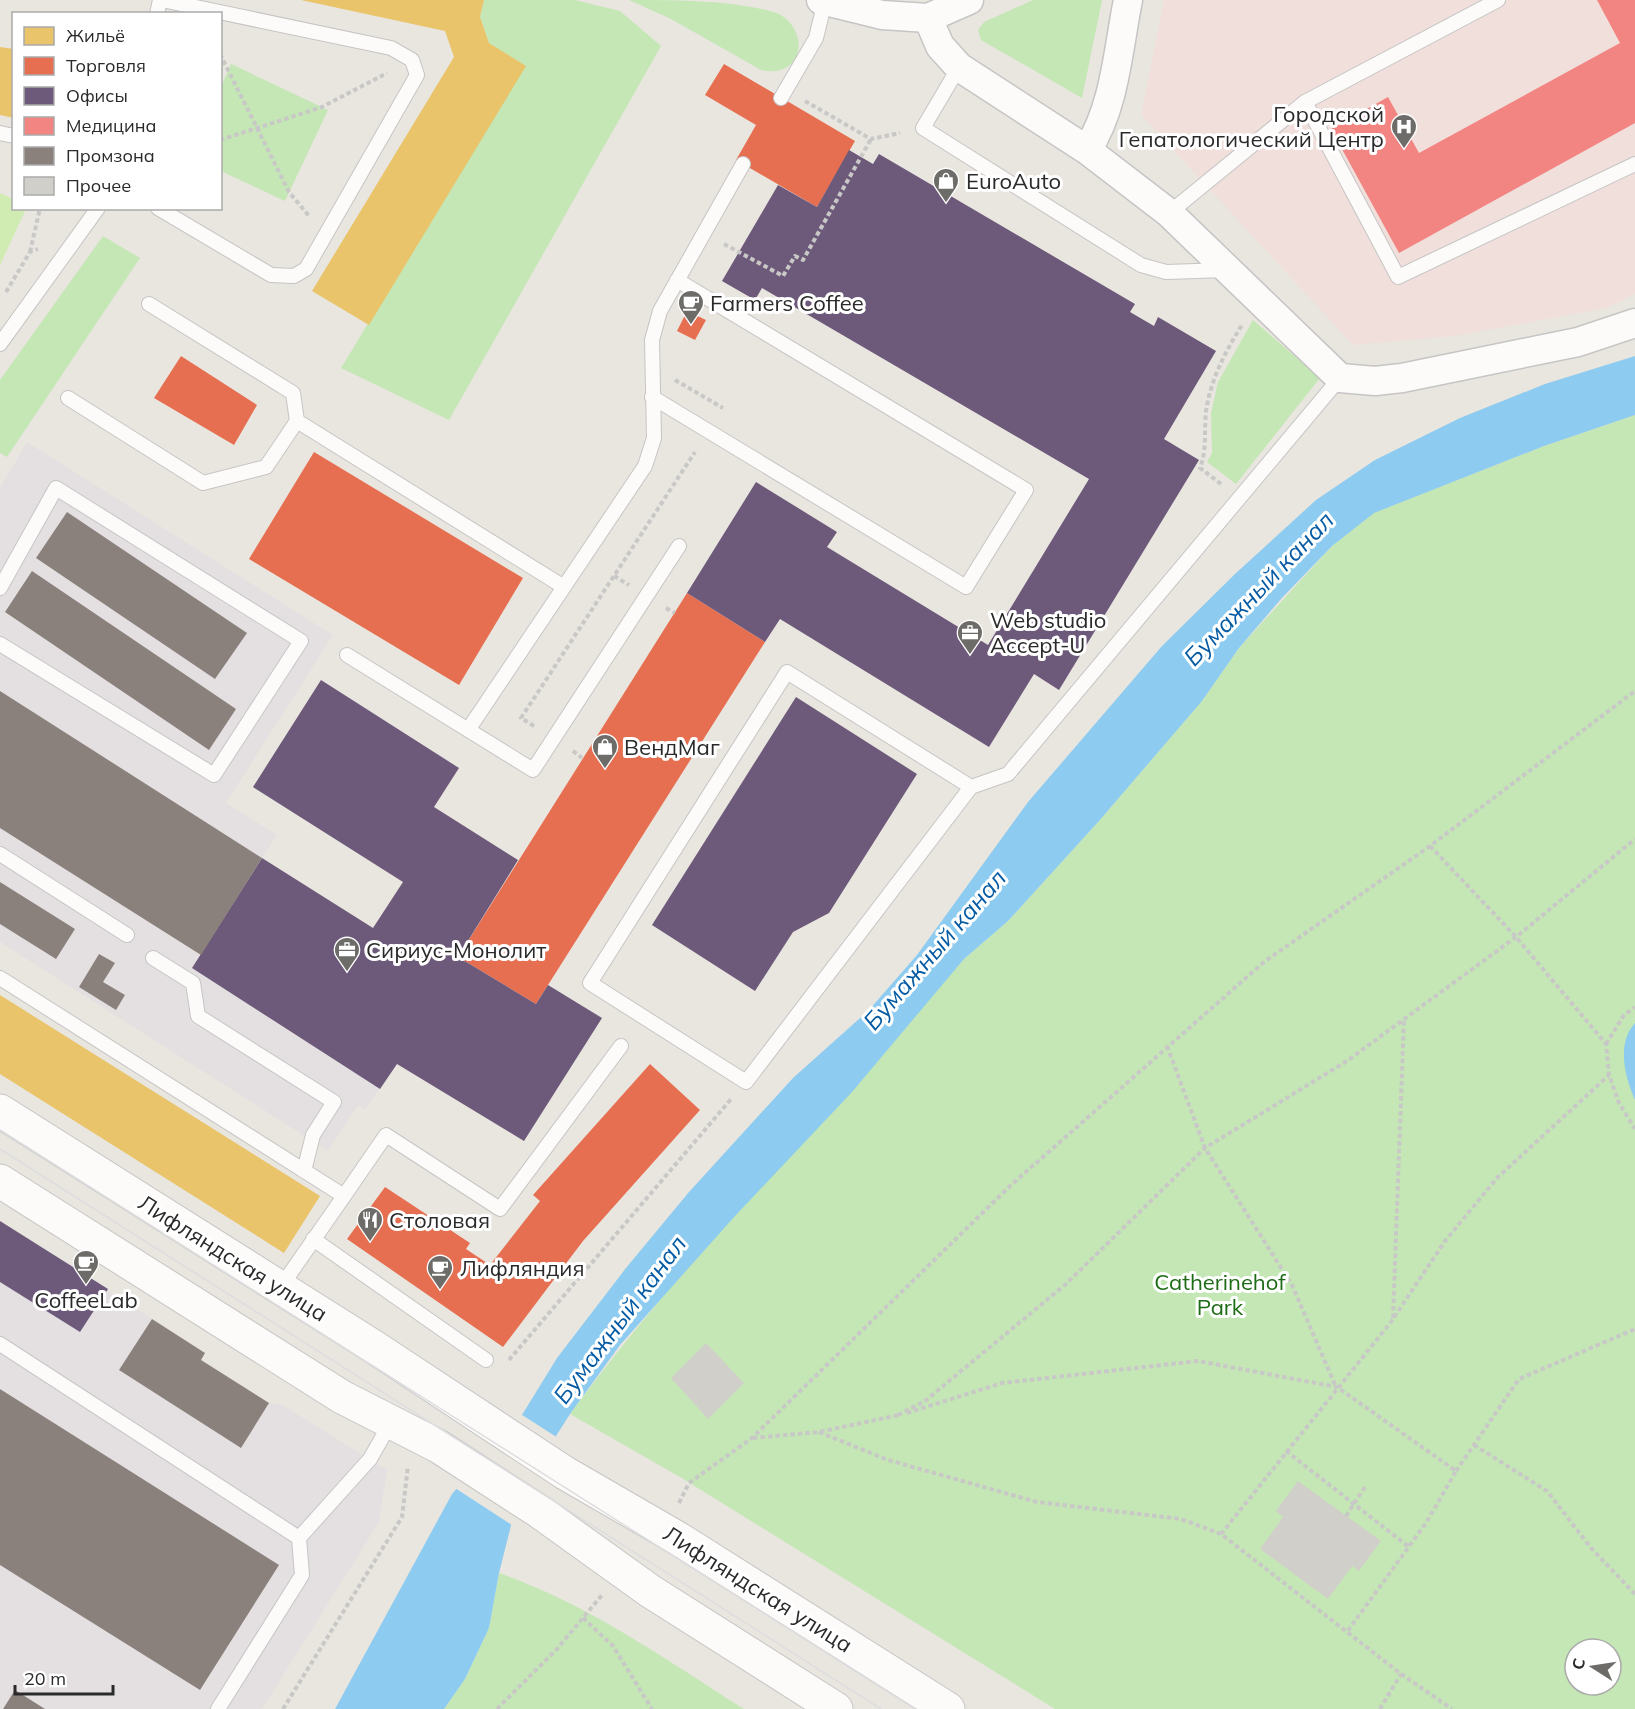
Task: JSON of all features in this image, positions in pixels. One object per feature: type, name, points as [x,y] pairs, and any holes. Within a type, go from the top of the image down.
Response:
[{"type":"street","points":[[823,1],[882,15],[928,18],[969,0]]},
{"type":"street","points":[[1087,150],[1100,130],[1106,112],[1128,0]]},
{"type":"street","points":[[928,18],[940,46],[959,68],[1087,150],[1169,213],[1340,378],[1376,381],[1402,378],[1578,342],[1635,323]]},
{"type":"street","name":"Лифляндская улица","points":[[0,1111],[280,1288],[565,1473],[679,1539],[948,1709]]},
{"type":"street","points":[[0,1180],[342,1397],[438,1446],[540,1512],[650,1591],[836,1709]]},
{"type":"lane","points":[[161,0],[218,12]]},
{"type":"lane","points":[[1169,213],[1305,102],[1498,0]]},
{"type":"lane","points":[[784,94],[816,38],[823,1]]},
{"type":"lane","points":[[161,210],[271,274],[294,276],[306,269],[417,75],[412,60],[391,48],[222,13]]},
{"type":"lane","points":[[959,68],[922,128],[1141,265],[1166,272],[1228,270]]},
{"type":"lane","points":[[1305,102],[1398,277],[1635,164]]},
{"type":"lane","points":[[468,730],[645,466],[654,438],[652,340],[660,311],[743,164]]},
{"type":"lane","points":[[0,344],[98,210]]},
{"type":"lane","points":[[652,397],[966,587],[1026,490],[677,280]]},
{"type":"lane","points":[[68,398],[203,483],[266,467],[297,421],[293,393],[149,304]]},
{"type":"lane","points":[[971,787],[787,672],[590,982],[746,1082],[971,787],[1008,774],[1340,378]]},
{"type":"lane","points":[[297,421],[564,587]]},
{"type":"lane","points":[[0,588],[56,488],[301,641],[214,775],[0,644]]},
{"type":"lane","points":[[347,655],[533,770],[678,546]]},
{"type":"lane","points":[[0,854],[127,935]]},
{"type":"lane","points":[[153,958],[193,983],[198,1016],[334,1102],[313,1135],[304,1171]]},
{"type":"lane","points":[[0,978],[344,1196]]},
{"type":"lane","points":[[280,1288],[386,1135],[500,1209],[621,1046]]},
{"type":"lane","points":[[313,1239],[486,1360]]},
{"type":"lane","points":[[0,1344],[299,1538]]},
{"type":"lane","points":[[218,1709],[302,1575],[299,1538],[370,1459],[391,1422]]},
{"type":"path","points":[[222,58],[289,192],[325,236]]},
{"type":"path","points":[[222,139],[322,107],[412,60]]},
{"type":"path","points":[[784,94],[871,139],[922,128]]},
{"type":"path","points":[[740,252],[783,276],[795,256],[803,260],[871,139]]},
{"type":"path","points":[[30,252],[40,210]]},
{"type":"path","points":[[1239,499],[1200,468],[1203,460],[1204,428],[1211,386],[1246,319]]},
{"type":"path","points":[[671,378],[723,408]]},
{"type":"path","points":[[521,718],[695,452]]},
{"type":"path","points":[[677,1506],[689,1483],[752,1438],[1010,1186],[1264,962],[1430,846],[1635,691]]},
{"type":"path","points":[[898,1415],[925,1401],[1066,1284],[1205,1148],[1347,1060],[1404,1019],[1516,937],[1635,838]]},
{"type":"path","points":[[1430,846],[1516,937],[1606,1044],[1609,1075],[1619,1102],[1635,1129]]},
{"type":"path","points":[[1606,1044],[1624,1015],[1635,1007]]},
{"type":"path","points":[[1393,1319],[1404,1019]]},
{"type":"path","points":[[1167,1046],[1205,1148],[1292,1285],[1336,1387]]},
{"type":"path","points":[[1221,1534],[1336,1387],[1393,1319],[1445,1240],[1497,1178],[1609,1075]]},
{"type":"path","points":[[520,1348],[598,1252],[746,1082]]},
{"type":"path","points":[[1347,1632],[1409,1547],[1456,1471],[1519,1378],[1635,1329]]},
{"type":"path","points":[[752,1438],[819,1432],[898,1415],[1002,1383],[1198,1361],[1336,1387],[1456,1471]]},
{"type":"path","points":[[819,1432],[888,1460],[1037,1502],[1181,1519],[1221,1534],[1401,1674],[1452,1709]]},
{"type":"path","points":[[1474,1445],[1547,1491],[1591,1548],[1635,1594]]},
{"type":"path","points":[[1286,1451],[1409,1547]]},
{"type":"path","points":[[283,1709],[402,1518],[408,1464]]},
{"type":"path","points":[[1346,1516],[1365,1487]]},
{"type":"path","points":[[497,1709],[558,1649],[607,1590]]},
{"type":"path","points":[[583,1618],[613,1646],[652,1709]]},
{"type":"path","points":[[1380,1709],[1401,1674]]},
{"type":"shaded area","name":"Городской Гепатологический Центр","points":[[1164,0],[1635,0],[1635,294],[1607,308],[1455,336],[1353,345],[1141,115]]},
{"type":"shaded area","points":[[27,442],[333,635],[226,803],[277,835],[192,968],[380,1089],[365,1109],[358,1105],[328,1151],[0,942],[0,488]]},
{"type":"shaded area","points":[[0,1221],[205,1353],[201,1360],[269,1403],[281,1404],[387,1470],[379,1522],[262,1709],[0,1709]]},
{"type":"green space","points":[[484,0],[575,0],[620,11],[661,46],[449,420],[341,368],[525,66],[489,43],[480,17]]},
{"type":"green space","points":[[629,0],[726,3],[763,9],[779,14],[789,22],[796,32],[798,52],[794,61],[786,68],[775,71],[761,70],[671,19]]},
{"type":"green space","points":[[1033,0],[1102,0],[1082,98],[981,40],[978,30],[984,22]]},
{"type":"green space","points":[[231,64],[328,110],[285,201],[222,171],[222,85]]},
{"type":"green space","points":[[0,193],[12,199],[12,210],[26,210],[0,265]]},
{"type":"green space","points":[[103,236],[140,258],[7,457],[0,453],[0,380]]},
{"type":"green space","points":[[1253,320],[1320,378],[1236,484],[1207,462],[1212,453],[1211,413],[1218,382]]},
{"type":"green space","name":"Catherinehof Park","points":[[1635,415],[1635,1709],[1055,1709],[680,1477],[570,1414],[663,1296],[712,1239],[964,959],[1008,921],[1099,821],[1202,701],[1239,648],[1332,546],[1373,513],[1544,446]]},
{"type":"green space","points":[[499,1573],[564,1600],[595,1616],[744,1709],[444,1709],[465,1679],[489,1628]]},
{"type":"water","name":"Бумажный канал","points":[[1635,356],[1635,415],[1544,446],[1374,513],[1332,546],[1281,599],[1239,648],[1202,701],[1099,821],[1008,921],[964,959],[852,1092],[735,1216],[620,1345],[570,1414],[519,1494],[499,1573],[489,1628],[465,1679],[444,1709],[335,1709],[452,1494],[522,1415],[557,1358],[626,1268],[689,1192],[793,1078],[869,1010],[917,955],[1028,802],[1162,646],[1236,573],[1316,500],[1375,460],[1460,418],[1545,384]]},
{"type":"water","points":[[1635,1023],[1635,1100],[1628,1081],[1624,1051],[1629,1031]]},
{"type":"pier","points":[[519,1413],[558,1438],[522,1495],[515,1527],[455,1488]]},
{"type":"building: Жильё","points":[[301,0],[484,0],[480,17],[489,43],[526,66],[369,325],[312,291],[454,57],[445,31]]},
{"type":"building: Жильё","points":[[0,47],[12,49],[12,118],[0,115]]},
{"type":"building: Жильё","points":[[0,995],[320,1196],[284,1253],[0,1074]]},
{"type":"building: Торговля","points":[[724,64],[855,141],[817,207],[736,160],[756,125],[705,95]]},
{"type":"building: Торговля","name":"Farmers Coffee","points":[[687,311],[706,320],[695,340],[677,331]]},
{"type":"building: Торговля","points":[[181,356],[257,405],[234,445],[154,398]]},
{"type":"building: Торговля","points":[[314,452],[523,578],[459,685],[249,559]]},
{"type":"building: Торговля","points":[[687,593],[765,642],[536,1004],[458,957]]},
{"type":"building: Торговля","points":[[650,1064],[700,1110],[583,1241],[503,1347],[347,1239],[385,1187],[470,1243],[466,1249],[490,1265],[540,1201],[533,1195]]},
{"type":"building: Офисы","points":[[849,150],[873,164],[879,154],[1135,304],[1130,312],[1154,326],[1158,317],[1216,351],[1164,439],[1199,460],[1059,690],[1034,674],[989,747],[780,619],[765,642],[687,593],[756,482],[837,532],[827,547],[988,645],[1089,479],[762,288],[755,300],[722,281],[778,185],[817,207]]},
{"type":"building: Офисы","points":[[321,680],[459,768],[434,807],[518,860],[458,957],[536,1004],[548,985],[602,1018],[524,1141],[397,1064],[380,1089],[192,968],[262,858],[373,928],[403,882],[253,787]]},
{"type":"building: Офисы","points":[[796,697],[917,774],[829,913],[793,932],[755,991],[652,925]]},
{"type":"building: Офисы","points":[[0,1221],[108,1289],[80,1332],[0,1282]]},
{"type":"building: Медицина","points":[[1597,0],[1635,0],[1635,123],[1399,253],[1331,129],[1388,97],[1419,153],[1620,43]]},
{"type":"building: Промзона","points":[[67,512],[247,633],[215,679],[36,558]]},
{"type":"building: Промзона","points":[[32,571],[236,709],[209,750],[5,612]]},
{"type":"building: Промзона","points":[[0,691],[262,858],[201,955],[0,828]]},
{"type":"building: Промзона","points":[[0,882],[75,929],[56,959],[0,924]]},
{"type":"building: Промзона","points":[[99,954],[115,963],[103,982],[125,995],[116,1010],[79,987]]},
{"type":"building: Промзона","points":[[152,1319],[205,1353],[201,1360],[269,1403],[241,1448],[119,1370]]},
{"type":"building: Промзона","points":[[0,1389],[279,1565],[200,1690],[0,1565]]},
{"type":"building: Промзона","points":[[15,1690],[45,1709],[3,1709]]},
{"type":"building: Прочее","points":[[706,1343],[744,1383],[708,1419],[671,1378]]},
{"type":"building: Прочее","points":[[1298,1481],[1381,1541],[1359,1571],[1352,1566],[1328,1599],[1260,1549],[1283,1517],[1276,1511]]},
{"type":"tram line","points":[[0,1130],[915,1709]]},
{"type":"tram line","points":[[0,1149],[881,1709]]},
{"type":"place","name":"Городской Гепатологический Центр","points":[[1404,150]]},
{"type":"place","name":"EuroAuto","points":[[946,204]]},
{"type":"place","name":"Farmers Coffee","points":[[691,326]]},
{"type":"place","name":"Web studio Accept-U","points":[[970,656]]},
{"type":"place","name":"ВендМаг","points":[[605,770]]},
{"type":"place","name":"Сириус-Монолит","points":[[347,973]]},
{"type":"place","name":"Столовая","points":[[370,1243]]},
{"type":"place","name":"CoffeeLab","points":[[86,1286]]},
{"type":"place","name":"Лифляндия","points":[[440,1291]]}]
